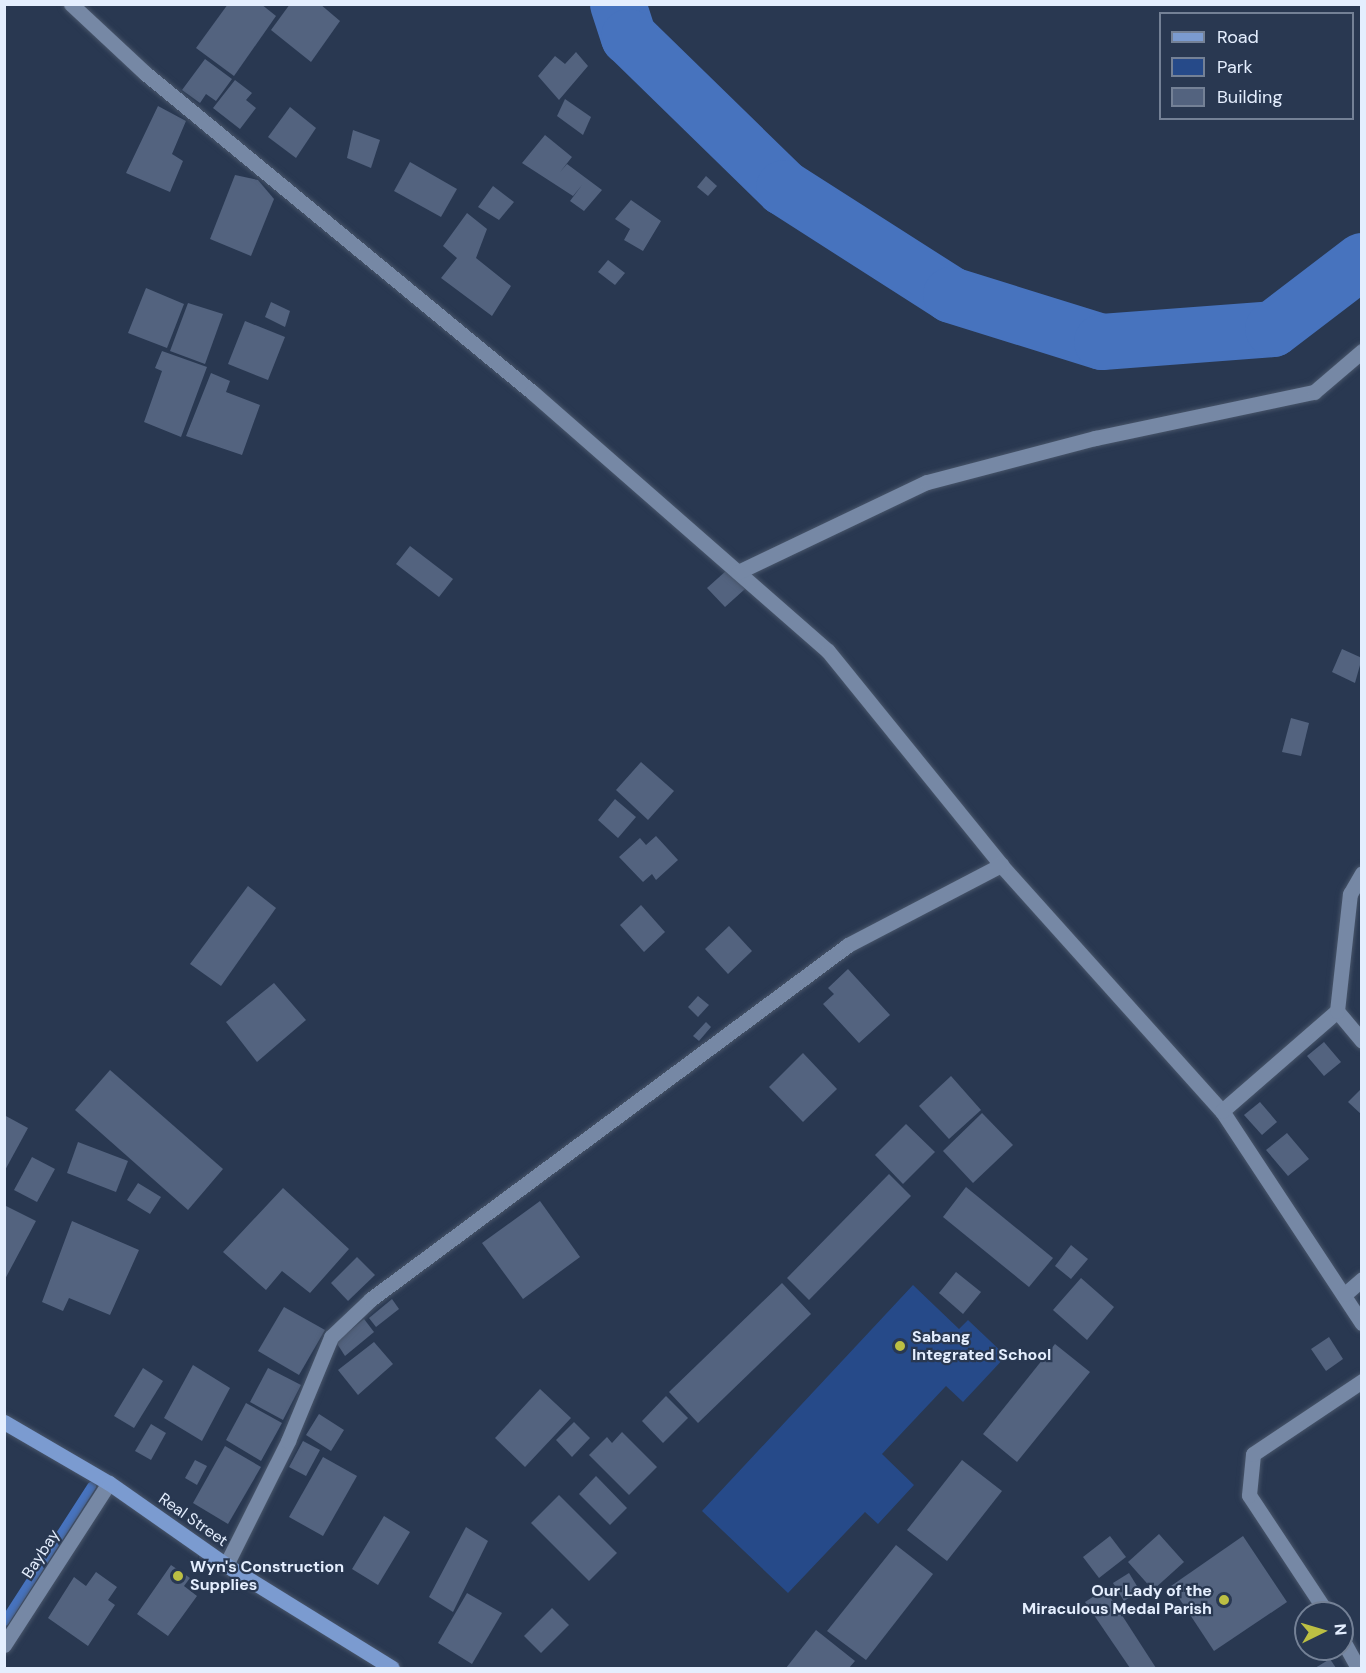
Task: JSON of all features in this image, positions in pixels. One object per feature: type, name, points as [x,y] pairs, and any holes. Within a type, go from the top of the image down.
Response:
[{"type":"main road","name":"Real Street","points":[[4,1422],[92,1472],[226,1565],[392,1668]]},
{"type":"street","points":[[71,4],[828,651],[1001,865],[1222,1111],[1362,1323]]},
{"type":"street","points":[[738,572],[927,482],[1095,438],[1314,392],[1362,351]]},
{"type":"street","points":[[226,1565],[288,1442],[332,1338],[371,1299],[848,945],[1001,865]]},
{"type":"street","points":[[1222,1111],[1337,1011],[1350,894],[1362,873]]},
{"type":"street","points":[[1337,1011],[1362,1041]]},
{"type":"street","points":[[1345,1294],[1362,1279]]},
{"type":"street","points":[[1319,1601],[1249,1495],[1253,1454],[1362,1381]]},
{"type":"street","name":"Baybay","points":[[4,1645],[109,1483]]},
{"type":"green space","points":[[913,1285],[959,1329],[968,1320],[1006,1356],[963,1402],[946,1386],[882,1454],[914,1485],[878,1524],[865,1512],[788,1593],[702,1511]]},
{"type":"building","points":[[228,4],[261,4],[276,16],[234,76],[196,48]]},
{"type":"building","points":[[290,4],[320,4],[340,21],[311,62],[271,30]]},
{"type":"building","points":[[576,52],[588,66],[559,100],[538,76],[555,56],[565,64]]},
{"type":"building","points":[[205,59],[232,79],[216,101],[206,94],[200,103],[182,90]]},
{"type":"building","points":[[235,80],[252,93],[246,100],[256,108],[240,129],[213,108]]},
{"type":"building","points":[[565,99],[591,117],[583,135],[557,116]]},
{"type":"building","points":[[158,106],[186,121],[172,154],[183,161],[170,192],[126,173]]},
{"type":"building","points":[[290,107],[316,128],[296,158],[268,137]]},
{"type":"building","points":[[353,130],[380,140],[371,168],[347,158]]},
{"type":"building","points":[[545,135],[572,157],[560,172],[567,164],[602,190],[584,211],[570,201],[582,185],[573,196],[522,163]]},
{"type":"building","points":[[410,162],[457,189],[441,217],[394,191]]},
{"type":"building","points":[[235,175],[258,180],[274,199],[251,256],[210,239]]},
{"type":"building","points":[[706,176],[717,186],[708,196],[697,187]]},
{"type":"building","points":[[493,186],[514,202],[499,220],[478,207]]},
{"type":"building","points":[[631,200],[661,221],[643,251],[624,240],[630,229],[615,219]]},
{"type":"building","points":[[467,213],[487,229],[476,258],[511,286],[492,316],[441,278],[457,258],[443,246]]},
{"type":"building","points":[[608,260],[625,273],[615,285],[598,272]]},
{"type":"building","points":[[146,288],[184,304],[167,348],[128,333]]},
{"type":"building","points":[[271,302],[290,311],[285,327],[265,317]]},
{"type":"building","points":[[188,303],[223,314],[205,364],[170,351]]},
{"type":"building","points":[[245,321],[285,337],[268,380],[228,364]]},
{"type":"building","points":[[162,351],[207,367],[181,437],[144,422],[162,371],[155,368]]},
{"type":"building","points":[[211,373],[230,381],[226,392],[260,405],[242,455],[186,436]]},
{"type":"building","points":[[410,546],[453,579],[439,597],[396,564]]},
{"type":"building","points":[[727,570],[745,589],[725,607],[707,588]]},
{"type":"building","points":[[1342,649],[1362,658],[1355,683],[1332,672]]},
{"type":"building","points":[[1291,718],[1309,723],[1301,756],[1282,752]]},
{"type":"building","points":[[641,762],[674,791],[648,820],[616,790]]},
{"type":"building","points":[[615,799],[636,817],[618,838],[598,820]]},
{"type":"building","points":[[656,836],[678,860],[656,880],[652,874],[643,882],[619,857],[640,838],[646,845]]},
{"type":"building","points":[[248,886],[276,908],[221,986],[190,964]]},
{"type":"building","points":[[641,905],[665,932],[644,952],[620,925]]},
{"type":"building","points":[[729,926],[752,951],[728,974],[705,949]]},
{"type":"building","points":[[848,969],[890,1015],[859,1043],[823,1004],[834,994],[828,988]]},
{"type":"building","points":[[274,983],[306,1020],[257,1062],[226,1022]]},
{"type":"building","points":[[698,996],[709,1005],[698,1017],[688,1007]]},
{"type":"building","points":[[706,1022],[711,1027],[699,1041],[693,1036]]},
{"type":"building","points":[[1324,1042],[1341,1062],[1324,1076],[1307,1056]]},
{"type":"building","points":[[803,1053],[837,1089],[803,1122],[769,1087]]},
{"type":"building","points":[[110,1070],[223,1169],[188,1210],[75,1110]]},
{"type":"building","points":[[951,1076],[981,1110],[949,1139],[919,1106]]},
{"type":"building","points":[[1362,1088],[1362,1115],[1348,1102]]},
{"type":"building","points":[[1260,1102],[1277,1122],[1262,1135],[1244,1115]]},
{"type":"building","points":[[982,1113],[1013,1145],[973,1183],[943,1151]]},
{"type":"building","points":[[4,1115],[28,1128],[4,1172]]},
{"type":"building","points":[[906,1124],[935,1152],[903,1184],[875,1155]]},
{"type":"building","points":[[1287,1133],[1309,1159],[1288,1176],[1266,1150]]},
{"type":"building","points":[[78,1142],[128,1161],[116,1192],[67,1173]]},
{"type":"building","points":[[32,1157],[55,1169],[37,1202],[14,1190]]},
{"type":"building","points":[[889,1174],[911,1196],[809,1300],[787,1278]]},
{"type":"building","points":[[138,1183],[161,1197],[150,1214],[127,1200]]},
{"type":"building","points":[[966,1187],[1053,1258],[1029,1287],[943,1217]]},
{"type":"building","points":[[283,1188],[349,1249],[310,1293],[282,1271],[266,1290],[223,1252]]},
{"type":"building","points":[[540,1201],[580,1257],[523,1299],[482,1243]]},
{"type":"building","points":[[4,1205],[36,1221],[4,1281]]},
{"type":"building","points":[[72,1221],[139,1250],[110,1315],[69,1298],[63,1311],[42,1302]]},
{"type":"building","points":[[1071,1245],[1088,1259],[1071,1279],[1055,1266]]},
{"type":"building","points":[[357,1257],[375,1275],[348,1301],[331,1283]]},
{"type":"building","points":[[956,1272],[981,1292],[963,1314],[939,1293]]},
{"type":"building","points":[[1081,1278],[1114,1307],[1087,1340],[1053,1310]]},
{"type":"building","points":[[782,1283],[811,1314],[698,1423],[669,1392]]},
{"type":"building","points":[[392,1299],[399,1309],[376,1327],[369,1318]]},
{"type":"building","points":[[284,1307],[325,1330],[299,1375],[258,1351]]},
{"type":"building","points":[[364,1319],[374,1332],[345,1356],[336,1342]]},
{"type":"building","points":[[1329,1337],[1343,1359],[1326,1371],[1311,1349]]},
{"type":"building","points":[[374,1342],[393,1364],[358,1395],[338,1370]]},
{"type":"building","points":[[1055,1344],[1090,1372],[1017,1462],[983,1434]]},
{"type":"building","points":[[193,1365],[230,1388],[202,1441],[164,1418]]},
{"type":"building","points":[[143,1368],[163,1381],[134,1428],[114,1416]]},
{"type":"building","points":[[268,1368],[301,1385],[283,1420],[250,1402]]},
{"type":"building","points":[[540,1389],[571,1418],[525,1467],[495,1438]]},
{"type":"building","points":[[666,1396],[688,1418],[663,1443],[642,1421]]},
{"type":"building","points":[[246,1403],[282,1423],[261,1461],[226,1440]]},
{"type":"building","points":[[319,1414],[344,1430],[331,1451],[306,1435]]},
{"type":"building","points":[[574,1422],[590,1438],[572,1457],[556,1440]]},
{"type":"building","points":[[151,1424],[166,1433],[151,1460],[135,1451]]},
{"type":"building","points":[[622,1432],[657,1467],[629,1495],[589,1455],[607,1437],[612,1443]]},
{"type":"building","points":[[303,1441],[320,1450],[306,1476],[289,1467]]},
{"type":"building","points":[[225,1446],[261,1467],[228,1524],[193,1503]]},
{"type":"building","points":[[323,1457],[357,1476],[323,1536],[289,1517]]},
{"type":"building","points":[[195,1460],[207,1466],[197,1485],[185,1478]]},
{"type":"building","points":[[962,1460],[1002,1491],[947,1561],[907,1530]]},
{"type":"building","points":[[596,1476],[627,1508],[610,1525],[579,1494]]},
{"type":"building","points":[[559,1495],[617,1553],[589,1581],[531,1523]]},
{"type":"building","points":[[384,1516],[410,1532],[378,1585],[352,1569]]},
{"type":"building","points":[[466,1527],[488,1541],[453,1612],[429,1597]]},
{"type":"building","points":[[1159,1534],[1184,1562],[1153,1590],[1128,1562]]},
{"type":"building","points":[[1110,1536],[1126,1557],[1099,1578],[1083,1557]]},
{"type":"building","points":[[1243,1536],[1287,1602],[1214,1651],[1171,1586]]},
{"type":"building","points":[[896,1545],[933,1574],[866,1660],[827,1631]]},
{"type":"building","points":[[171,1565],[190,1578],[184,1586],[197,1596],[168,1636],[137,1614]]},
{"type":"building","points":[[96,1572],[117,1587],[108,1600],[115,1605],[88,1646],[48,1618],[74,1577],[86,1586]]},
{"type":"building","points":[[1129,1573],[1140,1591],[1124,1601],[1113,1583]]},
{"type":"building","points":[[1105,1589],[1156,1668],[1130,1668],[1085,1602]]},
{"type":"building","points":[[467,1593],[502,1613],[472,1664],[438,1643]]},
{"type":"building","points":[[552,1608],[569,1625],[541,1653],[524,1636]]},
{"type":"building","points":[[816,1630],[855,1661],[849,1668],[786,1668]]},
{"type":"building","points":[[1327,1661],[1331,1661],[1336,1668],[1315,1668]]},
{"type":"waterway","points":[[618,4],[629,37],[784,188],[951,295],[1102,342],[1273,329],[1362,261]]},
{"type":"waterway","points":[[4,1621],[91,1486]]},
{"type":"place","name":"Sabang Integrated School","points":[[900,1346]]},
{"type":"place","name":"Wyn's Construction Supplies","points":[[178,1576]]},
{"type":"place","name":"Our Lady of the Miraculous Medal Parish","points":[[1224,1600]]}]
